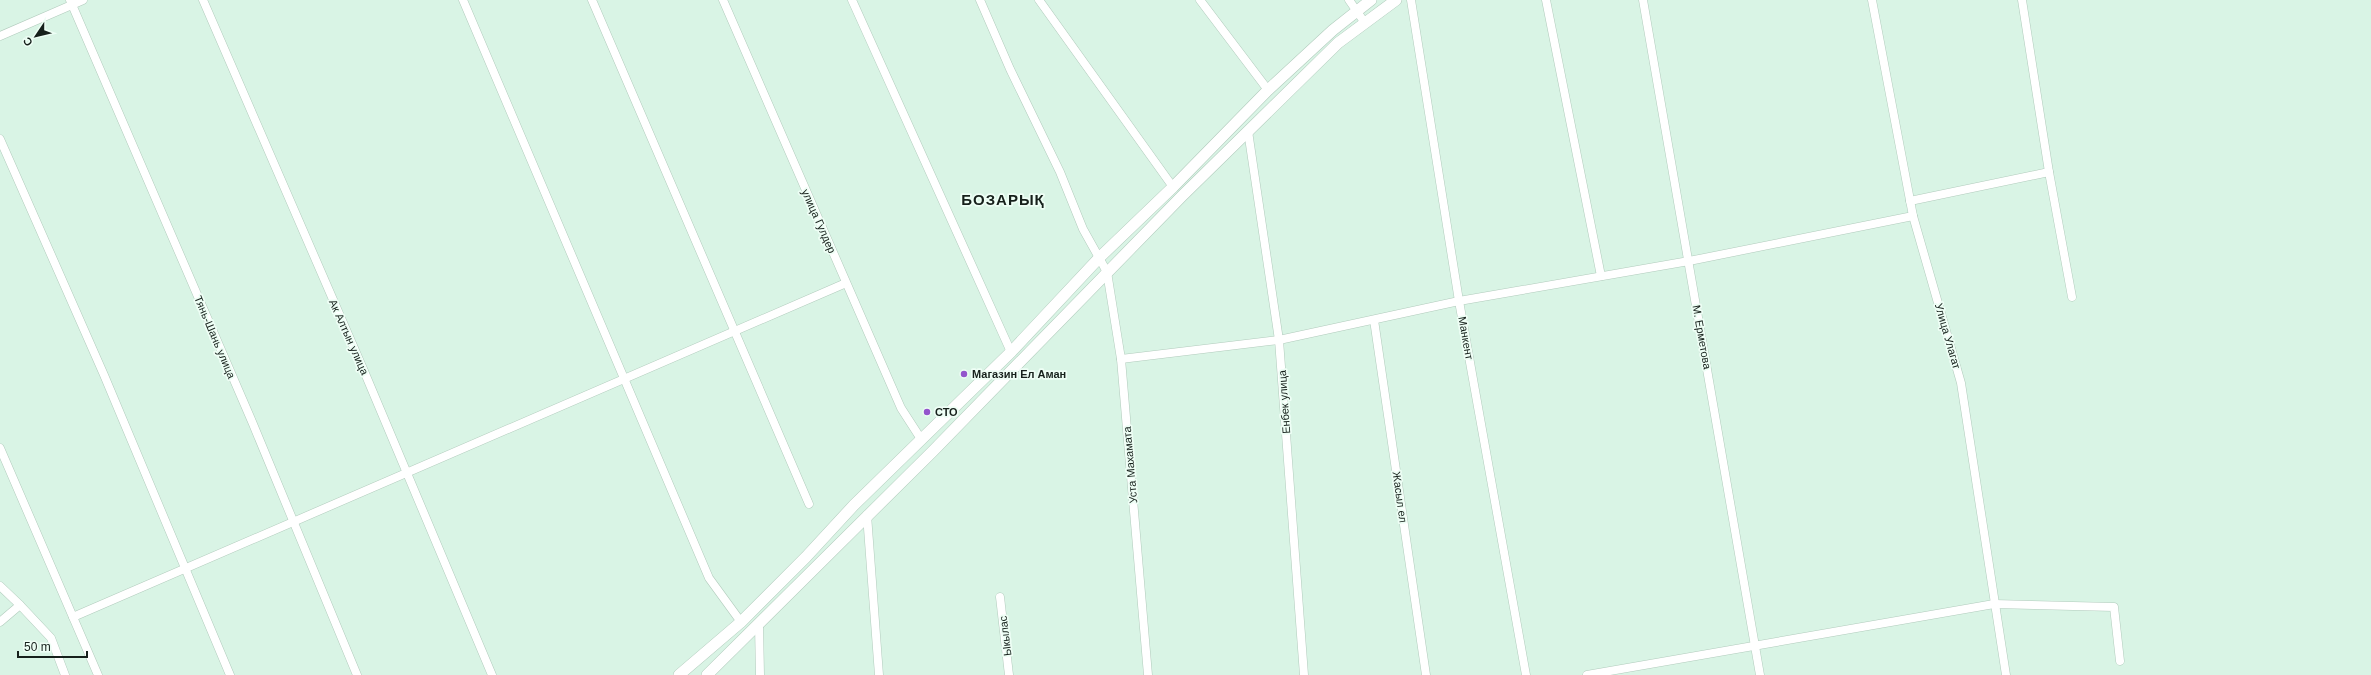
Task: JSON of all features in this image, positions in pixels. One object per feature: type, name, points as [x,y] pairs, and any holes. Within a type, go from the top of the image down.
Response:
[{"type":"main road","points":[[679,675],[741,622],[921,439],[1011,352],[1100,257],[1173,187],[1268,90],[1356,10],[1371,0]]},
{"type":"main road","points":[[707,675],[759,625],[1248,131],[1338,43],[1396,0]]},
{"type":"street","points":[[0,36],[71,2],[83,0]]},
{"type":"street","name":"Ак Алтын улица","points":[[203,0],[407,473],[492,675]]},
{"type":"street","points":[[463,0],[709,578],[741,622]]},
{"type":"street","points":[[592,0],[809,504]]},
{"type":"street","name":"улица Гулдер","points":[[723,0],[901,408],[921,439]]},
{"type":"street","points":[[852,0],[1011,352]]},
{"type":"street","name":"Уста Махамата","points":[[980,0],[1010,69],[1060,172],[1083,229],[1107,272],[1121,359],[1148,675]]},
{"type":"street","points":[[1039,0],[1173,187]]},
{"type":"street","points":[[1200,0],[1268,90]]},
{"type":"street","points":[[1349,0],[1365,23]]},
{"type":"street","name":"Манкент","points":[[1411,0],[1459,301],[1526,675]]},
{"type":"street","points":[[1546,0],[1601,276]]},
{"type":"street","name":"М. Ерметова","points":[[1643,0],[1760,675]]},
{"type":"street","name":"Улица Улагат","points":[[1872,0],[1912,216],[1961,383],[2006,675]]},
{"type":"street","points":[[2022,0],[2049,172],[2072,297]]},
{"type":"street","name":"Тянь-Шань улица","points":[[71,2],[293,521],[357,675]]},
{"type":"street","name":"Енбек улица","points":[[1248,131],[1280,340],[1304,675]]},
{"type":"street","points":[[0,138],[104,375],[230,675]]},
{"type":"street","points":[[1910,200],[2049,172]]},
{"type":"street","points":[[1121,359],[1280,340],[1459,301],[1689,261],[1912,216]]},
{"type":"street","points":[[73,617],[846,283]]},
{"type":"street","name":"Жасыл ел","points":[[1374,320],[1426,675]]},
{"type":"street","points":[[0,448],[98,675]]},
{"type":"street","points":[[867,515],[879,675]]},
{"type":"street","points":[[0,586],[20,604],[51,638],[65,675]]},
{"type":"street","name":"Ыкылас","points":[[1000,597],[1009,675]]},
{"type":"street","points":[[0,622],[20,604]]},
{"type":"street","points":[[1587,675],[1620,672],[1755,646],[1994,604],[2114,607],[2120,661]]},
{"type":"street","points":[[759,625],[760,675]]},
{"type":"place","name":"Магазин Ел Аман","points":[[964,374]]},
{"type":"place","name":"СТО","points":[[927,412]]},
{"type":"district","name":"БОЗАРЫҚ","points":[[1003,199]]}]
